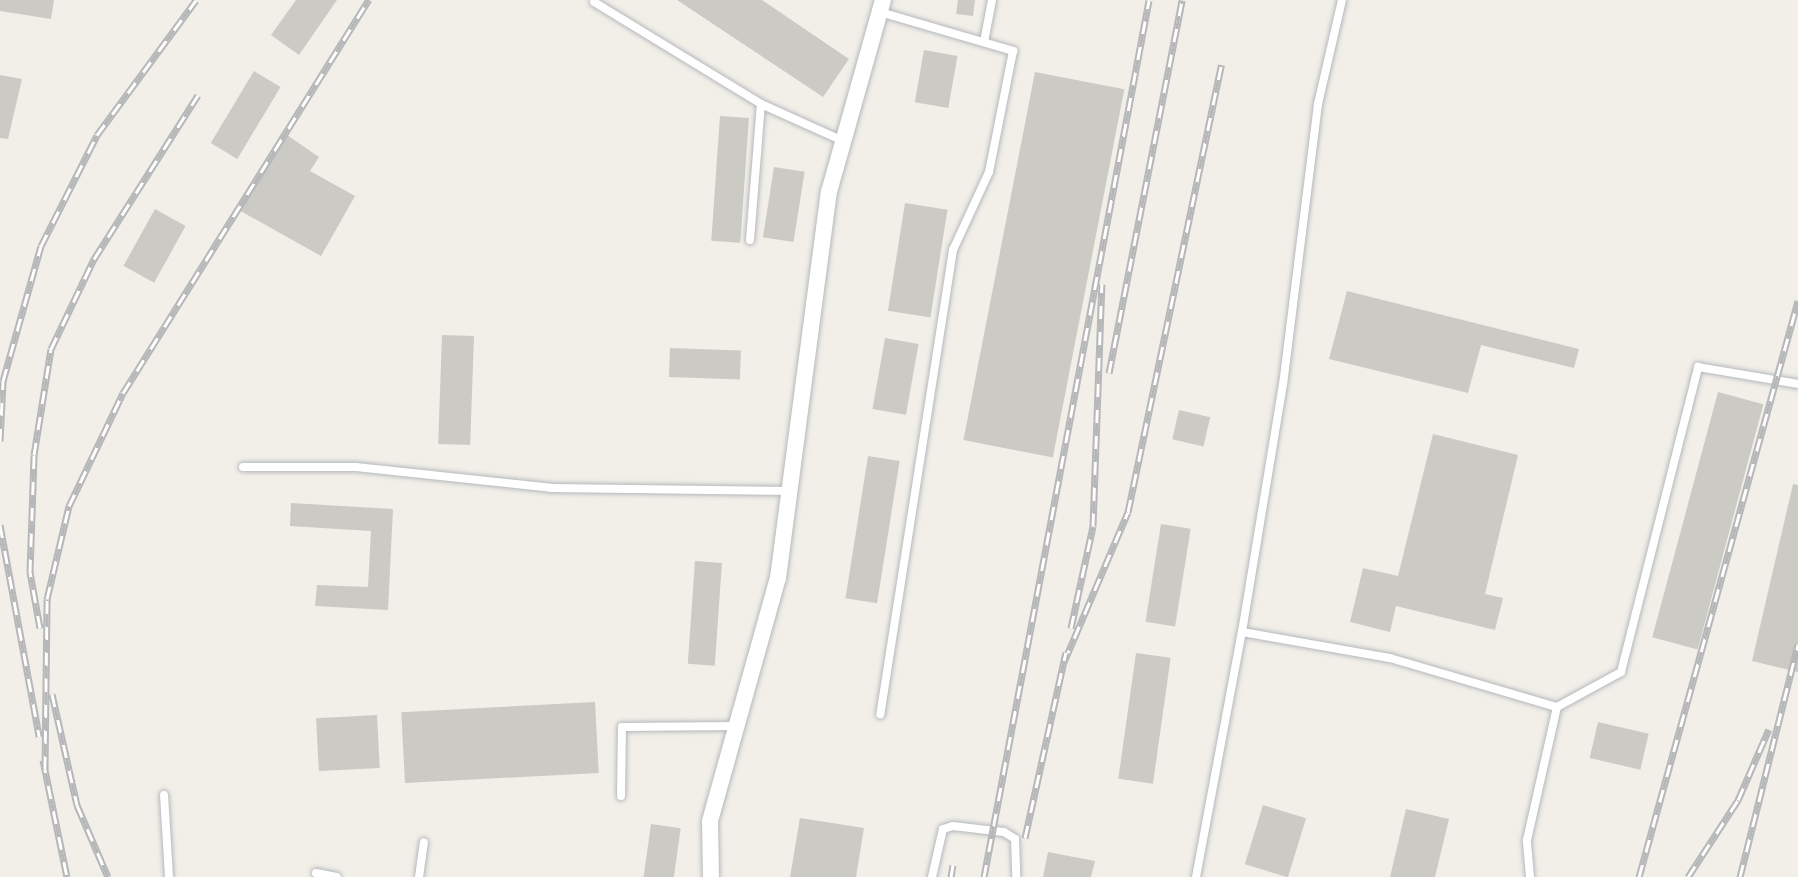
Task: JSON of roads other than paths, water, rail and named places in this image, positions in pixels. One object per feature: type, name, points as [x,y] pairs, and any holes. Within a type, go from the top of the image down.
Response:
[{"type":"street","points":[[711,877],[710,821],[778,578],[841,140],[881,6]]},
{"type":"lane","points":[[984,42],[992,0]]},
{"type":"lane","points":[[1196,877],[1242,632],[1283,384],[1318,104],[1342,0]]},
{"type":"lane","points":[[594,2],[761,104],[841,140]]},
{"type":"lane","points":[[880,714],[953,250],[989,172],[1013,51],[881,6]]},
{"type":"lane","points":[[750,240],[761,104]]},
{"type":"lane","points":[[1242,632],[1390,658],[1557,707],[1621,672],[1698,367],[1798,384]]},
{"type":"lane","points":[[243,467],[356,467],[551,488],[789,491]]},
{"type":"lane","points":[[1530,877],[1527,840],[1557,707]]},
{"type":"lane","points":[[621,796],[622,727],[736,726]]},
{"type":"lane","points":[[164,795],[169,877]]},
{"type":"lane","points":[[932,877],[943,829],[953,826],[1004,832],[1016,839],[1016,877]]},
{"type":"lane","points":[[419,877],[424,842]]},
{"type":"lane","points":[[316,873],[337,877]]},
{"type":"railway","points":[[0,441],[3,381],[41,246],[97,135],[196,0]]},
{"type":"railway","points":[[45,769],[47,599],[69,506],[123,393],[369,0]]},
{"type":"railway","points":[[984,877],[1149,0]]},
{"type":"railway","points":[[1109,373],[1182,0]]},
{"type":"railway","points":[[1064,662],[1128,512],[1221,65]]},
{"type":"railway","points":[[40,628],[30,572],[34,455],[51,349],[94,259],[198,95]]},
{"type":"railway","points":[[1071,628],[1093,526],[1102,284]]},
{"type":"railway","points":[[1639,877],[1798,301]]},
{"type":"railway","points":[[0,525],[39,736]]},
{"type":"railway","points":[[1740,877],[1798,644]]},
{"type":"railway","points":[[1025,838],[1066,652]]},
{"type":"railway","points":[[52,694],[77,805],[108,877]]},
{"type":"railway","points":[[1688,877],[1738,800],[1769,729]]},
{"type":"railway","points":[[43,760],[67,877]]},
{"type":"railway","points":[[951,877],[953,865]]}]
